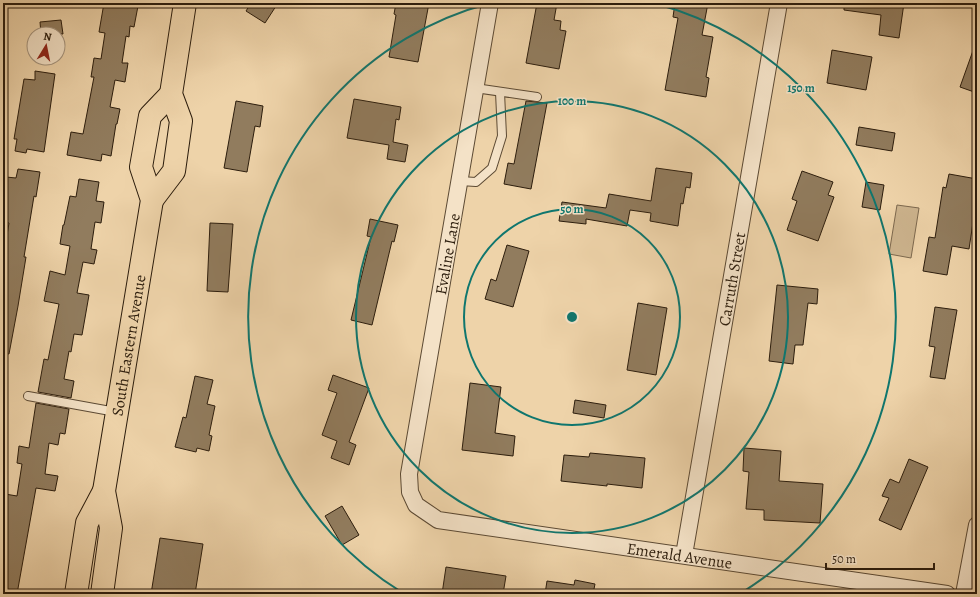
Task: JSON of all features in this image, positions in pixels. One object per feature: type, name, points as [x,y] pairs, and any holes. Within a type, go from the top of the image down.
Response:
[{"type":"main road","name":"South Eastern Avenue","points":[[152,200],[174,171],[181,121],[171,94],[185,3]]},
{"type":"main road","name":"South Eastern Avenue","points":[[76,594],[86,523],[104,491],[152,200],[141,167],[150,116],[171,94]]},
{"type":"main road","name":"South Eastern Avenue","points":[[102,594],[111,528],[104,491]]},
{"type":"street","name":"Evaline Lane","points":[[416,505],[410,492],[409,474],[490,3]]},
{"type":"street","name":"Carruth Street","points":[[684,555],[779,3]]},
{"type":"street","name":"Emerald Avenue","points":[[416,505],[438,520],[947,594]]},
{"type":"street","points":[[964,594],[977,525]]},
{"type":"lane","points":[[475,88],[537,97]]},
{"type":"lane","points":[[460,180],[476,182],[492,168],[502,136],[500,92]]},
{"type":"lane","points":[[28,396],[117,412]]},
{"type":"shaded area","points":[[897,205],[919,208],[911,258],[889,254]]},
{"type":"building","points":[[104,3],[119,3],[138,6],[134,27],[130,26],[129,37],[126,36],[122,63],[128,63],[125,82],[115,80],[110,107],[120,109],[111,156],[102,154],[101,161],[67,155],[71,132],[83,134],[94,77],[91,77],[94,58],[101,59],[105,33],[99,32]]},
{"type":"building","points":[[251,3],[278,3],[265,23],[246,11]]},
{"type":"building","points":[[396,3],[429,3],[418,62],[389,57],[396,15],[394,14]]},
{"type":"building","points":[[537,3],[557,3],[554,20],[561,21],[560,30],[566,31],[559,69],[526,63]]},
{"type":"building","points":[[675,3],[708,3],[702,35],[713,37],[706,77],[709,78],[706,97],[665,90],[678,18],[673,17]]},
{"type":"building","points":[[844,3],[904,3],[899,38],[879,35],[881,15],[844,10]]},
{"type":"building","points":[[61,20],[62,26],[40,26],[40,22]]},
{"type":"building","points":[[975,45],[977,45],[977,93],[960,87]]},
{"type":"building","points":[[832,50],[872,57],[866,90],[827,83]]},
{"type":"building","points":[[35,71],[55,74],[44,152],[27,149],[26,153],[15,151],[17,139],[14,139],[24,79],[35,80]]},
{"type":"building","points":[[354,99],[401,107],[399,120],[396,119],[393,142],[408,145],[405,162],[387,159],[389,145],[347,138]]},
{"type":"building","points":[[236,101],[263,106],[260,127],[255,126],[247,172],[224,168]]},
{"type":"building","points":[[526,101],[547,103],[531,189],[504,184],[508,163],[514,164]]},
{"type":"building","points":[[859,127],[895,133],[892,151],[856,145]]},
{"type":"building","points":[[656,168],[692,173],[690,188],[686,187],[683,204],[681,203],[678,226],[650,221],[651,213],[630,210],[627,226],[586,219],[586,224],[559,221],[562,202],[606,208],[609,194],[651,201]]},
{"type":"building","points":[[18,169],[40,172],[36,197],[34,196],[24,257],[26,257],[9,354],[3,353],[3,253],[9,223],[3,222],[3,193],[6,177],[16,178]]},
{"type":"building","points":[[802,171],[833,182],[828,195],[834,197],[818,241],[787,230],[797,201],[792,199]]},
{"type":"building","points":[[949,174],[977,179],[977,217],[974,216],[969,249],[952,246],[947,275],[923,271],[929,237],[935,238],[943,187],[946,188]]},
{"type":"building","points":[[79,179],[99,182],[96,201],[104,202],[101,223],[95,222],[91,249],[97,250],[94,264],[83,262],[77,293],[89,295],[82,335],[74,334],[64,379],[74,381],[71,398],[38,392],[44,359],[48,360],[59,304],[44,301],[50,271],[65,275],[70,246],[60,244],[70,196],[76,197]]},
{"type":"building","points":[[866,182],[884,185],[880,210],[862,207]]},
{"type":"building","points":[[370,219],[398,225],[394,242],[392,241],[372,325],[351,320],[371,237],[367,236]]},
{"type":"building","points":[[210,223],[233,224],[228,292],[207,291]]},
{"type":"building","points":[[507,245],[529,251],[513,307],[485,299],[491,279],[496,281]]},
{"type":"building","points":[[777,285],[818,289],[817,304],[808,303],[803,345],[795,345],[793,364],[769,361]]},
{"type":"building","points":[[638,303],[667,308],[656,375],[627,370]]},
{"type":"building","points":[[935,307],[957,310],[945,379],[930,377],[935,347],[929,346]]},
{"type":"building","points":[[333,375],[369,388],[349,442],[356,445],[349,465],[331,458],[337,441],[322,435],[337,393],[328,390]]},
{"type":"building","points":[[195,376],[213,380],[207,404],[215,406],[209,435],[212,436],[209,451],[197,448],[196,452],[175,447],[183,417],[186,418]]},
{"type":"building","points":[[470,383],[501,387],[495,433],[515,436],[513,456],[462,450]]},
{"type":"building","points":[[575,400],[606,405],[604,418],[573,413]]},
{"type":"building","points":[[36,403],[69,409],[65,434],[60,433],[58,445],[49,443],[45,474],[58,476],[55,491],[36,488],[17,594],[3,594],[3,508],[5,494],[17,496],[22,464],[17,463],[19,446],[29,448]]},
{"type":"building","points":[[744,448],[781,451],[779,481],[823,484],[820,523],[764,520],[764,510],[746,509],[749,472],[743,471]]},
{"type":"building","points":[[590,453],[645,458],[642,488],[561,481],[564,455],[589,457]]},
{"type":"building","points":[[909,459],[928,467],[901,530],[879,520],[889,498],[882,496],[890,479],[899,483]]},
{"type":"building","points":[[342,506],[359,535],[342,545],[325,516]]},
{"type":"building","points":[[160,538],[203,544],[195,594],[151,594]]},
{"type":"building","points":[[446,567],[506,576],[503,594],[442,594]]},
{"type":"building","points":[[575,580],[595,584],[593,594],[545,594],[547,581],[574,585]]}]
